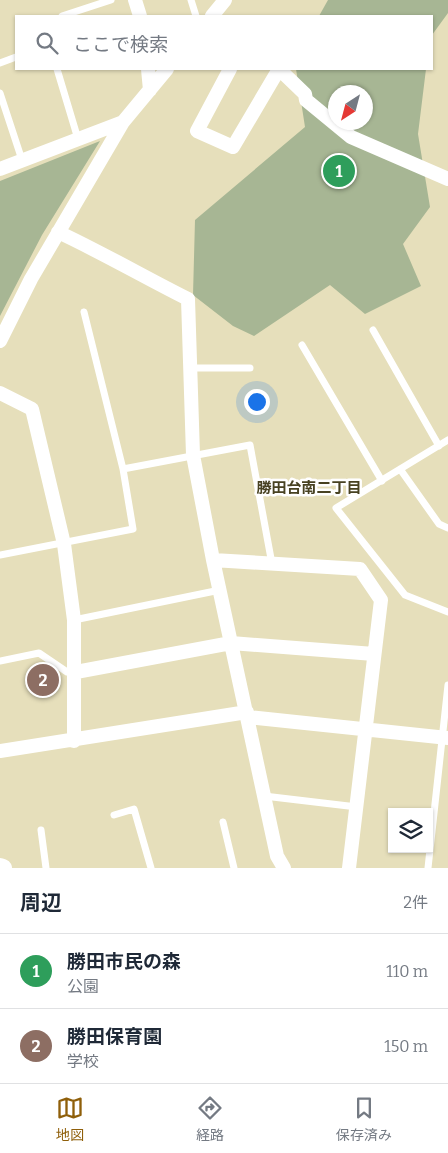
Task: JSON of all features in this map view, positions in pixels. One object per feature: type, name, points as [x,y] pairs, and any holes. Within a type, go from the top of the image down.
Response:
[{"type":"street","points":[[134,0],[140,15]]},
{"type":"street","points":[[148,70],[150,90]]},
{"type":"street","points":[[0,341],[31,279],[123,122],[167,70]]},
{"type":"street","points":[[229,70],[197,131],[233,147],[278,70]]},
{"type":"street","points":[[280,70],[305,94],[306,100],[351,137],[448,179]]},
{"type":"street","points":[[0,168],[123,122]]},
{"type":"street","points":[[58,232],[113,257],[128,268],[188,299],[193,455],[213,560],[277,856],[284,868]]},
{"type":"street","points":[[0,393],[32,409],[64,544],[74,620],[76,672],[74,741]]},
{"type":"street","points":[[213,560],[360,569],[381,600],[349,868]]},
{"type":"street","points":[[76,672],[232,643],[374,654]]},
{"type":"street","points":[[0,751],[247,715],[445,738]]},
{"type":"lane","points":[[65,15],[111,0]]},
{"type":"lane","points":[[191,0],[196,15]]},
{"type":"lane","points":[[0,63],[15,57]]},
{"type":"lane","points":[[57,70],[78,140]]},
{"type":"lane","points":[[0,93],[22,160]]},
{"type":"lane","points":[[0,555],[133,530],[123,469],[84,312]]},
{"type":"lane","points":[[373,330],[439,446]]},
{"type":"lane","points":[[302,345],[382,481]]},
{"type":"lane","points":[[190,368],[250,368]]},
{"type":"lane","points":[[448,440],[336,508],[405,595],[448,612]]},
{"type":"lane","points":[[123,469],[250,445],[272,564]]},
{"type":"lane","points":[[400,469],[439,524],[448,528]]},
{"type":"lane","points":[[74,620],[220,590]]},
{"type":"lane","points":[[0,661],[39,653],[67,672],[76,672]]},
{"type":"lane","points":[[428,868],[445,738],[448,685]]},
{"type":"lane","points":[[264,796],[357,808]]},
{"type":"lane","points":[[114,815],[134,809],[151,868]]},
{"type":"lane","points":[[223,822],[234,868]]},
{"type":"lane","points":[[41,830],[46,868]]},
{"type":"green space","points":[[328,0],[448,0],[448,13],[433,34],[433,15],[320,15]]},
{"type":"green space","points":[[296,70],[426,70],[418,134],[430,207],[403,244],[421,286],[365,314],[330,285],[254,336],[233,326],[193,295],[195,220],[305,127]]},
{"type":"green space","points":[[100,141],[42,235],[0,316],[0,181]]},
{"type":"place","name":"勝田市民の森","points":[[339,171]]},
{"type":"place","name":"勝田保育園","points":[[43,680]]},
{"type":"district","name":"勝田台南二丁目","points":[[309,488]]}]
